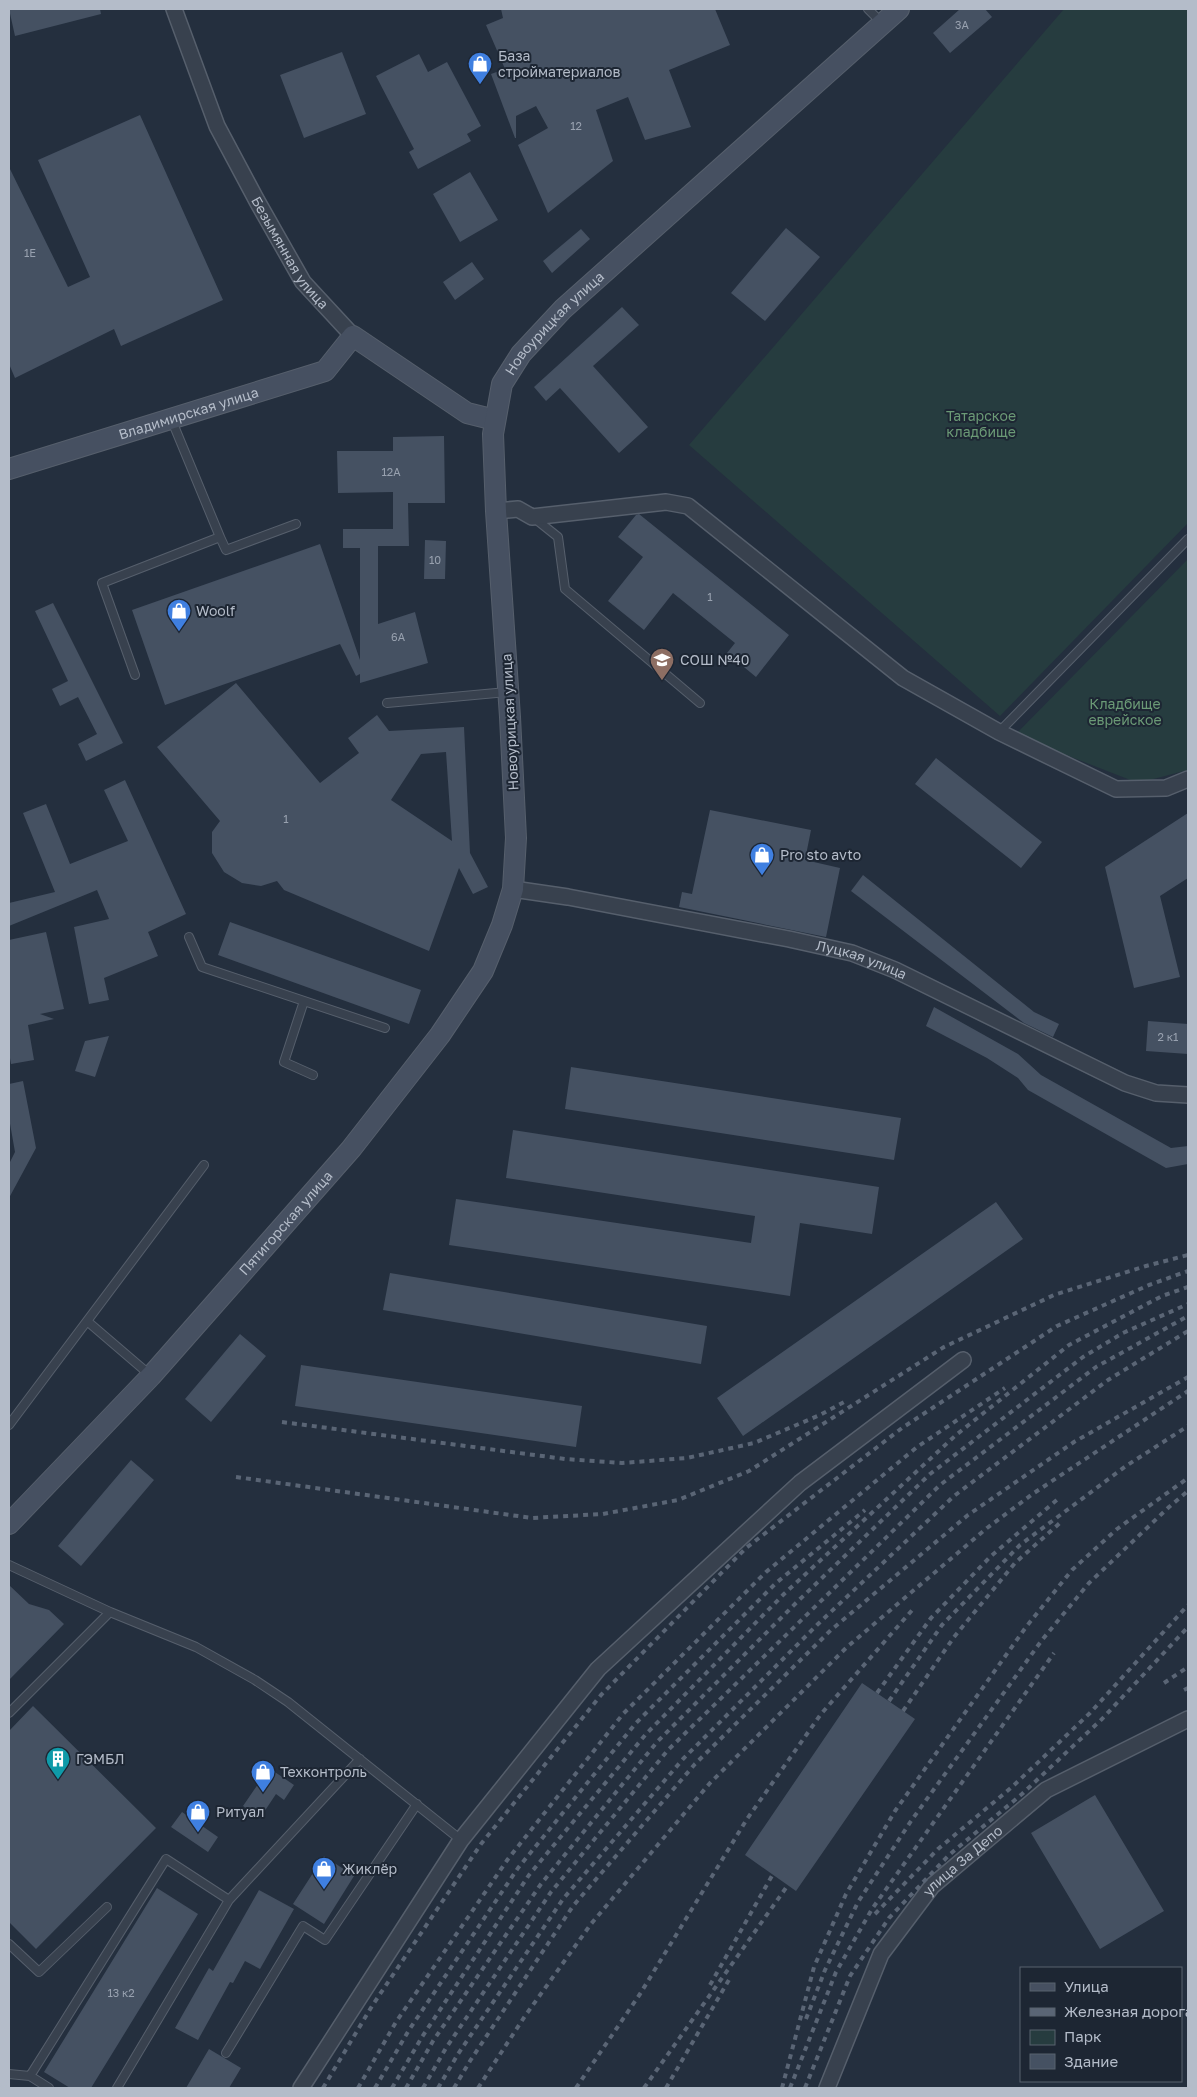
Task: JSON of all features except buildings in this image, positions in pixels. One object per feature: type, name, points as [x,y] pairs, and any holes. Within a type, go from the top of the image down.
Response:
[{"type":"main road","name":"Новоурицкая улица","points":[[513,889],[516,838],[493,434],[502,384],[521,354],[563,309],[875,16],[899,9]]},
{"type":"main road","name":"Владимирская улица","points":[[9,469],[325,372],[354,336]]},
{"type":"main road","name":"Безымянная улица","points":[[354,336],[467,413],[495,420]]},
{"type":"main road","name":"Пятигорская улица","points":[[9,1524],[151,1376],[351,1149],[440,1035],[483,971],[502,925],[513,889]]},
{"type":"street","name":"Безымянная улица","points":[[174,9],[217,126],[257,201],[303,282],[354,336]]},
{"type":"street","points":[[496,511],[518,509],[532,517],[666,502],[688,506],[903,678],[999,732],[1116,789],[1166,788],[1188,779]]},
{"type":"street","name":"Луцкая улица","points":[[513,889],[568,897],[789,939],[852,953],[895,970],[1125,1083],[1156,1093],[1188,1095]]},
{"type":"street","points":[[301,2088],[461,1840],[598,1668],[800,1483],[963,1360]]},
{"type":"street","name":"улица За Депо","points":[[827,2088],[880,1954],[932,1886],[1046,1790],[1188,1719]]},
{"type":"lane","points":[[171,419],[226,550],[296,524]]},
{"type":"lane","points":[[532,517],[558,537],[565,589],[700,703]]},
{"type":"lane","points":[[135,675],[102,583],[220,537]]},
{"type":"lane","points":[[999,732],[1188,539]]},
{"type":"lane","points":[[387,703],[509,692]]},
{"type":"lane","points":[[189,936],[202,967],[385,1028]]},
{"type":"lane","points":[[304,1001],[284,1062],[313,1075]]},
{"type":"lane","points":[[9,1425],[204,1165]]},
{"type":"lane","points":[[87,1321],[151,1376]]},
{"type":"lane","points":[[9,1565],[110,1612],[196,1647],[255,1680],[288,1702],[461,1840]]},
{"type":"lane","points":[[9,1713],[110,1612]]},
{"type":"lane","points":[[117,2088],[229,1900],[360,1759]]},
{"type":"lane","points":[[226,2053],[303,1926],[325,1940],[417,1804]]},
{"type":"lane","points":[[30,2076],[166,1859],[229,1900]]},
{"type":"lane","points":[[9,1944],[40,1972],[106,1907]]},
{"type":"lane","points":[[9,2074],[30,2076],[49,2088]]},
{"type":"green space","name":"Татарское кладбище","points":[[1064,9],[1188,9],[1188,523],[1000,716],[689,445]]},
{"type":"green space","name":"Кладбище еврейское","points":[[1188,559],[1188,770],[1138,783],[1015,735]]},
{"type":"railway","points":[[236,1477],[532,1518],[603,1514],[678,1500],[749,1471],[944,1347],[1054,1295],[1188,1255]]},
{"type":"railway","points":[[323,2088],[372,2006],[481,1844],[601,1695],[746,1548],[902,1428],[1057,1326],[1149,1285],[1188,1271]]},
{"type":"railway","points":[[392,2088],[422,2037],[529,1875],[646,1734],[784,1594],[956,1435],[1069,1345],[1162,1296],[1188,1287]]},
{"type":"railway","points":[[406,2088],[433,2041],[541,1884],[657,1742],[797,1602],[930,1474],[1083,1357],[1123,1333],[1188,1304]]},
{"type":"railway","points":[[423,2088],[446,2048],[551,1892],[668,1750],[940,1485],[1096,1367],[1188,1316]]},
{"type":"railway","points":[[438,2088],[458,2054],[563,1899],[683,1759],[818,1624],[954,1496],[1108,1380],[1188,1331]]},
{"type":"railway","points":[[454,2088],[573,1906],[695,1764],[831,1630],[968,1515],[1074,1442],[1188,1377]]},
{"type":"railway","points":[[358,2088],[396,2022],[508,1859],[623,1714],[766,1572],[917,1447],[1005,1388]]},
{"type":"railway","points":[[478,2088],[525,2016],[591,1924],[710,1783],[847,1647],[987,1528],[1034,1493],[1188,1391]]},
{"type":"railway","points":[[282,1422],[565,1459],[622,1463],[687,1458],[754,1443],[820,1415],[846,1401]]},
{"type":"railway","points":[[889,1701],[942,1625],[1020,1545],[1126,1466],[1188,1426]]},
{"type":"railway","points":[[782,2088],[814,1967],[846,1894],[895,1811],[1026,1627],[1072,1570],[1117,1529],[1188,1478]]},
{"type":"railway","points":[[806,2019],[825,1970],[858,1902],[911,1821],[1042,1640],[1089,1583],[1188,1491]]},
{"type":"railway","points":[[877,1693],[931,1618],[991,1556],[1058,1499]]},
{"type":"railway","points":[[375,2088],[409,2030],[518,1868],[636,1723],[776,1583],[865,1510]]},
{"type":"railway","points":[[903,1711],[954,1637],[1015,1563],[1061,1522]]},
{"type":"railway","points":[[875,1914],[938,1849],[1012,1787],[1090,1713],[1188,1605]]},
{"type":"railway","points":[[576,2088],[640,1994],[747,1819],[821,1714],[914,1608]]},
{"type":"railway","points":[[805,2088],[850,1976],[889,1918],[949,1855],[1022,1794],[1102,1719],[1188,1627]]},
{"type":"railway","points":[[790,2088],[836,1972],[872,1909],[1054,1653]]},
{"type":"railway","points":[[1164,1683],[1188,1667]]},
{"type":"railway","points":[[1184,1690],[1188,1688]]},
{"type":"railway","points":[[710,1985],[773,1874]]},
{"type":"railway","points":[[644,2088],[788,1885]]},
{"type":"railway","points":[[666,2088],[730,1978]]},
{"type":"place","name":"База стройматериалов","points":[[480,85]]},
{"type":"place","name":"Woolf","points":[[179,632]]},
{"type":"place","name":"СОШ №40","points":[[662,681]]},
{"type":"place","name":"Pro sto avto","points":[[762,876]]},
{"type":"place","name":"ГЭМБЛ","points":[[58,1780]]},
{"type":"place","name":"Техконтроль","points":[[263,1793]]},
{"type":"place","name":"Ритуал","points":[[198,1833]]},
{"type":"place","name":"Жиклёр","points":[[324,1890]]}]
